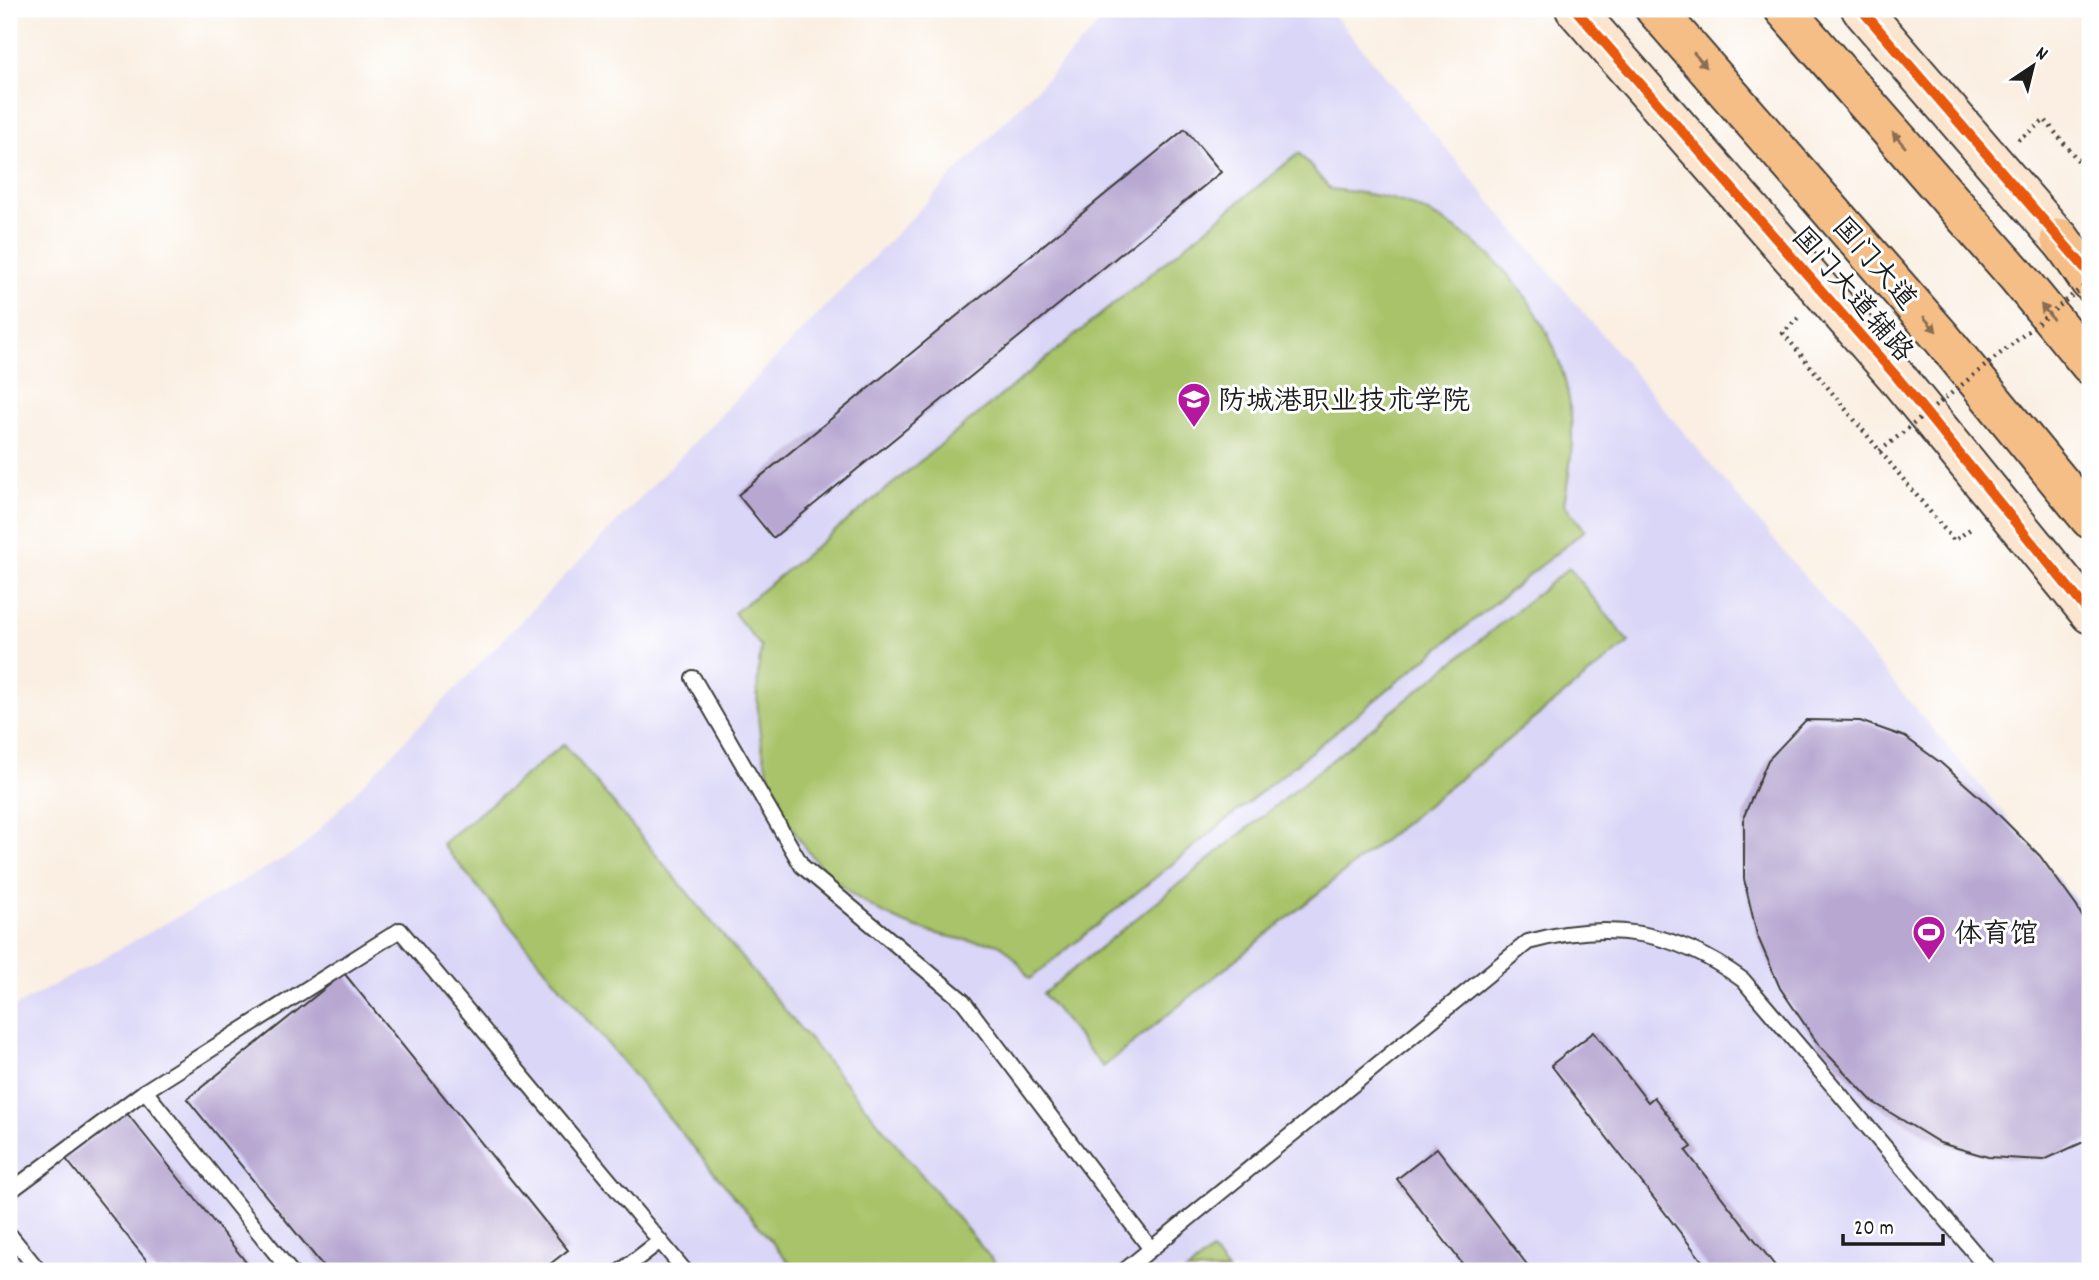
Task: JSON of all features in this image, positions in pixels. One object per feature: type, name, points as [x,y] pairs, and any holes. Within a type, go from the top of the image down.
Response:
[{"type":"highway","name":"国门大道","points":[[1655,9],[1941,337],[2090,519]]},
{"type":"highway","points":[[1784,9],[2016,275],[2090,365]]},
{"type":"highway","points":[[2060,238],[2090,281]]},
{"type":"street","name":"国门大道辅路","points":[[1575,9],[1896,376],[2090,614]]},
{"type":"street","points":[[1861,9],[2090,274]]},
{"type":"lane","points":[[693,678],[802,866],[963,1001],[1152,1249]]},
{"type":"lane","points":[[9,1192],[145,1091],[400,930],[685,1271]]},
{"type":"lane","points":[[1124,1271],[1528,942],[1569,932],[1621,930],[1682,945],[1704,954],[1743,980],[1990,1271]]},
{"type":"lane","points":[[145,1091],[290,1271]]},
{"type":"lane","points":[[9,1234],[38,1271]]},
{"type":"lane","points":[[621,1271],[660,1241]]},
{"type":"path","points":[[2045,120],[2090,175]]},
{"type":"path","points":[[1880,451],[2090,281]]},
{"type":"path","points":[[1783,333],[1954,541]]},
{"type":"shaded area","name":"防城港职业技术学院","points":[[1114,9],[1329,9],[2090,917],[2090,1271],[9,1271],[9,1010],[300,849]]},
{"type":"green space","points":[[1299,153],[1330,189],[1398,201],[1442,220],[1474,242],[1502,268],[1526,297],[1546,330],[1560,365],[1569,402],[1572,440],[1564,504],[1585,530],[1030,979],[1011,954],[998,944],[971,941],[920,929],[864,902],[831,876],[804,845],[783,811],[768,773],[760,733],[758,690],[761,647],[734,613]]},
{"type":"green space","points":[[1569,568],[1629,642],[1103,1067],[1043,994]]},
{"type":"green space","points":[[564,744],[995,1263],[985,1271],[796,1271],[442,844]]},
{"type":"green space","points":[[1212,1251],[1228,1271],[1187,1271]]},
{"type":"building","points":[[1185,129],[1221,172],[773,538],[738,495]]},
{"type":"building","name":"体育馆","points":[[1806,720],[1860,721],[1905,737],[1941,763],[1991,807],[2040,856],[2077,907],[2090,931],[2090,1139],[2044,1160],[1988,1157],[1940,1143],[1873,1102],[1818,1044],[1780,988],[1757,935],[1744,879],[1744,816],[1768,760]]},
{"type":"building","points":[[344,973],[568,1250],[541,1271],[327,1271],[187,1099]]},
{"type":"building","points":[[1594,1032],[1648,1102],[1654,1097],[1692,1147],[1686,1151],[1779,1271],[1710,1271],[1551,1065]]},
{"type":"building","points":[[126,1112],[253,1271],[155,1271],[66,1159]]},
{"type":"building","points":[[1437,1148],[1532,1271],[1468,1271],[1397,1179]]},
{"type":"cycle path","points":[[1575,9],[1896,376],[2090,614]]},
{"type":"cycle path","points":[[1861,9],[2090,274]]},
{"type":"place","name":"防城港职业技术学院","points":[[1194,429]]},
{"type":"place","name":"体育馆","points":[[1929,962]]}]
